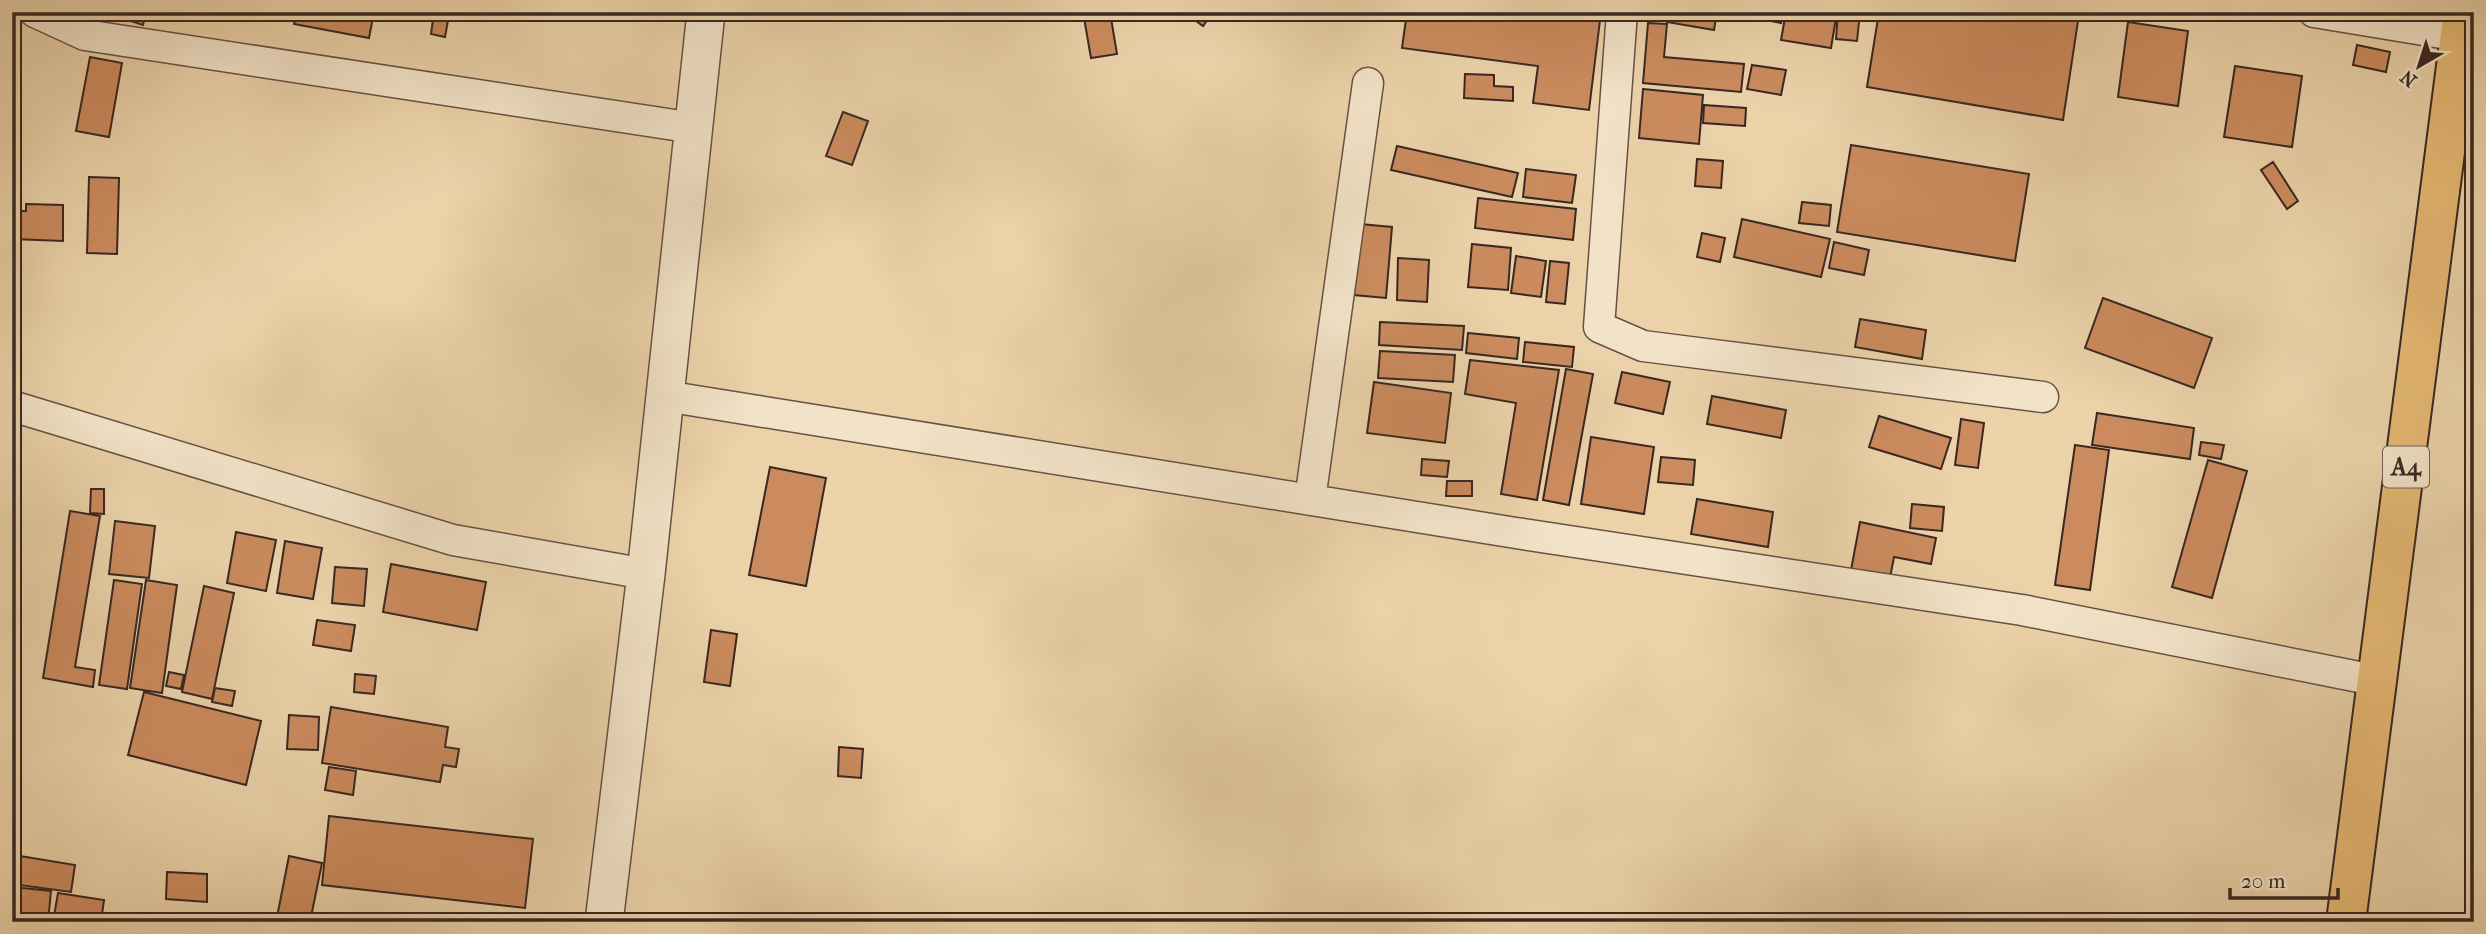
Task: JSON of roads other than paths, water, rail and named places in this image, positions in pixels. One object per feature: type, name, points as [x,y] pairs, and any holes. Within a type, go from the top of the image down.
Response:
[{"type":"highway","name":"A4","points":[[2346,922],[2379,681],[2461,24]]},
{"type":"street","points":[[35,12],[85,35],[694,128]]},
{"type":"street","points":[[604,922],[646,574],[706,12]]},
{"type":"street","points":[[1622,12],[1599,327],[1643,346],[2043,397]]},
{"type":"street","points":[[2314,12],[2461,24]]},
{"type":"street","points":[[1310,500],[1368,83]]},
{"type":"street","points":[[665,396],[1310,500],[2022,610],[2379,681]]},
{"type":"street","points":[[12,406],[453,540],[646,574]]}]
